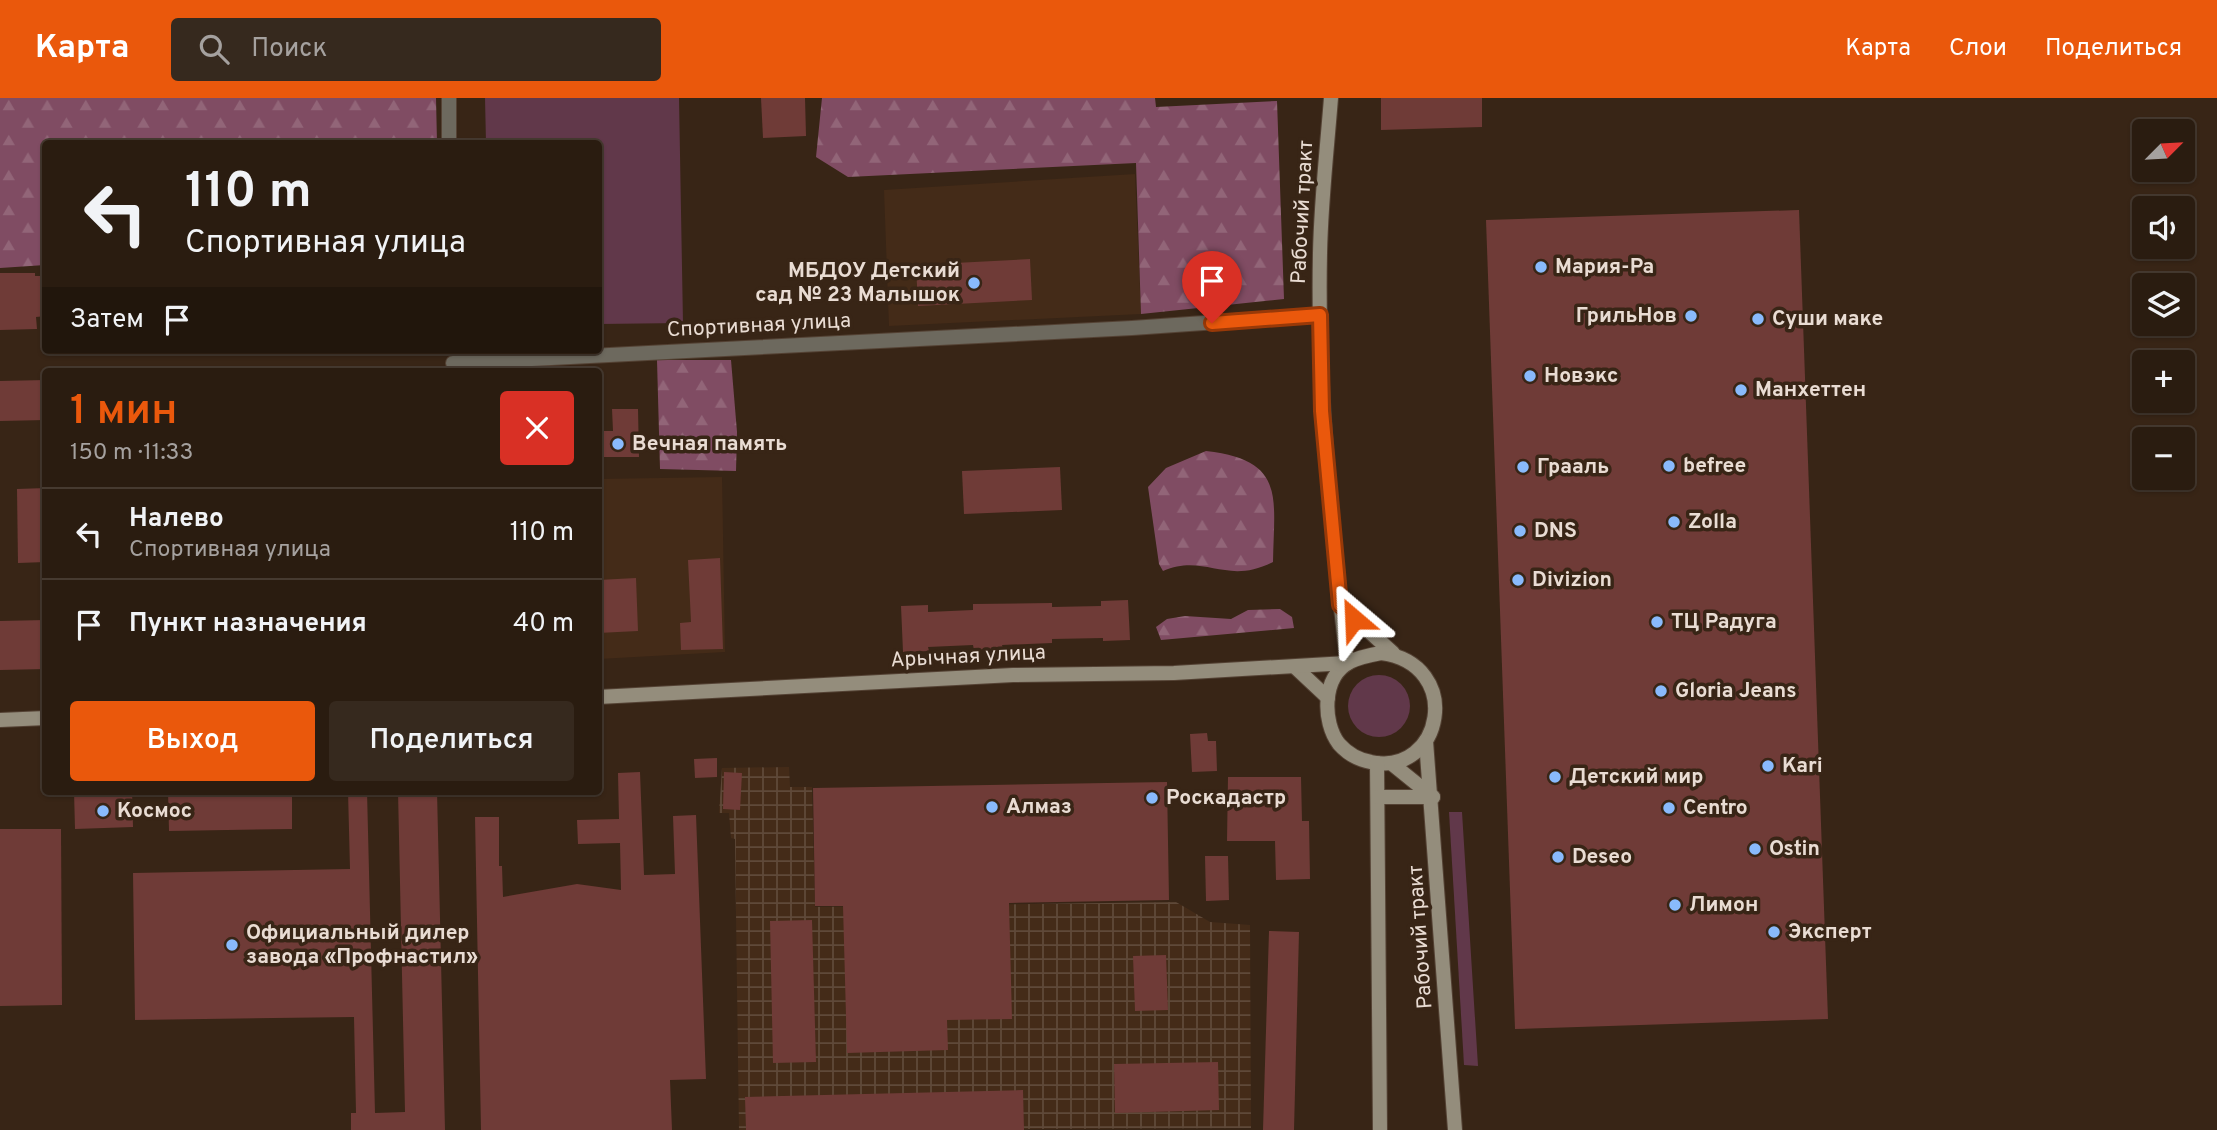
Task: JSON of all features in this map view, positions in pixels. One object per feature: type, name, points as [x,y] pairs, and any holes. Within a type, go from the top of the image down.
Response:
[{"type":"main road","name":"Рабочий тракт","points":[[1331,98],[1320,250],[1322,411],[1347,663]]},
{"type":"main road","name":"Рабочий тракт","points":[[1340,605],[1378,643],[1422,671],[1435,697],[1436,712],[1426,741],[1433,797],[1455,1130]]},
{"type":"main road","points":[[1396,655],[1381,653],[1347,663],[1328,698],[1329,722],[1339,744],[1363,760],[1384,763],[1411,755],[1426,741]]},
{"type":"main road","name":"Арычная улица","points":[[602,697],[1013,675],[1296,668],[1347,663]]},
{"type":"main road","points":[[1296,668],[1328,698]]},
{"type":"main road","points":[[0,720],[42,718]]},
{"type":"main road","name":"Рабочий тракт","points":[[1380,1130],[1378,797],[1384,763]]},
{"type":"main road","points":[[1384,763],[1433,797]]},
{"type":"main road","points":[[1378,797],[1433,797]]},
{"type":"street","points":[[449,98],[449,140]]},
{"type":"street","name":"Спортивная улица","points":[[602,354],[1132,328],[1320,315]]},
{"type":"street","name":"Спортивная улица","points":[[453,361],[597,354]]},
{"type":"shaded area","points":[[485,98],[679,98],[683,323],[602,324],[602,140],[486,140]]},
{"type":"shaded area","points":[[1135,174],[1141,314],[889,326],[884,190]]},
{"type":"shaded area","points":[[722,477],[725,652],[602,659],[602,479]]},
{"type":"shaded area","points":[[1379,675],[1391,677],[1401,684],[1408,694],[1408,718],[1401,728],[1391,735],[1379,737],[1367,735],[1357,728],[1350,718],[1348,706],[1350,694],[1357,684],[1367,677]]},
{"type":"shaded area","points":[[789,767],[790,787],[812,787],[815,907],[1176,902],[1210,922],[1250,925],[1251,1128],[739,1130],[735,839],[731,838],[729,813],[719,813],[722,768]]},
{"type":"shaded area","points":[[1449,812],[1462,812],[1478,1066],[1464,1065]]},
{"type":"green space","points":[[0,98],[436,98],[437,140],[42,140],[42,265],[0,268]]},
{"type":"green space","points":[[822,98],[1155,98],[1156,107],[1277,101],[1284,299],[1141,314],[1136,163],[848,177],[816,157]]},
{"type":"green space","points":[[657,360],[731,360],[737,432],[736,471],[660,469]]},
{"type":"green space","points":[[1206,451],[1232,456],[1250,463],[1263,473],[1270,486],[1273,501],[1273,562],[1257,569],[1242,571],[1191,565],[1163,571],[1159,564],[1148,487],[1166,468]]},
{"type":"green space","points":[[1280,609],[1292,617],[1294,628],[1161,640],[1156,627],[1167,619],[1185,616],[1231,619],[1248,610]]},
{"type":"building","points":[[761,98],[805,98],[806,136],[763,138]]},
{"type":"building","points":[[1381,98],[1482,98],[1482,127],[1381,130]]},
{"type":"building","name":"ТЦ Радуга","points":[[1799,210],[1828,1019],[1515,1029],[1486,220]]},
{"type":"building","name":"МБДОУ Детский сад № 23 Малышок","points":[[1030,259],[1032,300],[918,306],[916,265]]},
{"type":"building","points":[[0,273],[35,273],[35,276],[42,276],[42,316],[36,317],[37,329],[0,330]]},
{"type":"building","points":[[42,380],[42,420],[0,421],[0,381]]},
{"type":"building","name":"Вечная память","points":[[612,409],[638,409],[639,457],[602,457],[602,431],[613,431]]},
{"type":"building","points":[[1060,467],[1062,510],[964,514],[962,471]]},
{"type":"building","points":[[42,488],[42,562],[18,563],[17,489]]},
{"type":"building","points":[[720,558],[723,649],[681,650],[680,623],[691,622],[688,560]]},
{"type":"building","points":[[636,578],[638,631],[602,633],[602,580]]},
{"type":"building","points":[[1128,600],[1130,640],[1052,639],[1052,643],[1002,645],[1003,648],[974,650],[973,645],[928,647],[929,651],[903,652],[901,606],[928,605],[928,612],[973,610],[973,604],[1052,603],[1052,607],[1101,606],[1101,601]]},
{"type":"building","points":[[42,620],[42,669],[0,670],[0,621]]},
{"type":"building","points":[[1207,733],[1208,741],[1216,741],[1217,771],[1192,772],[1190,734]]},
{"type":"building","points":[[717,758],[717,777],[695,778],[694,759]]},
{"type":"building","points":[[640,772],[644,875],[675,874],[673,816],[696,815],[706,1079],[670,1080],[672,1130],[481,1130],[475,817],[499,817],[499,866],[502,866],[503,897],[577,884],[621,890],[620,843],[578,844],[577,820],[619,819],[618,773]]},
{"type":"building","points":[[724,772],[742,773],[740,810],[723,809]]},
{"type":"building","points":[[1228,777],[1301,777],[1302,821],[1309,821],[1310,879],[1276,880],[1275,841],[1227,841]]},
{"type":"building","points":[[1167,782],[1169,900],[1009,903],[1012,1019],[947,1020],[948,1050],[847,1053],[843,906],[815,906],[813,788]]},
{"type":"building","name":"Космос","points":[[74,795],[132,795],[133,827],[75,829]]},
{"type":"building","points":[[168,795],[292,796],[292,829],[169,831]]},
{"type":"building","points":[[348,795],[367,795],[375,1113],[405,1112],[398,795],[437,795],[445,1130],[351,1130],[351,1113],[356,1113],[354,1017],[135,1020],[133,873],[350,869]]},
{"type":"building","points":[[0,829],[61,829],[62,1005],[0,1006]]},
{"type":"building","points":[[1205,856],[1228,856],[1229,900],[1206,901]]},
{"type":"building","points":[[812,920],[816,1062],[773,1063],[770,921]]},
{"type":"building","points":[[1269,931],[1299,932],[1294,1130],[1263,1130]]},
{"type":"building","points":[[1166,955],[1168,1010],[1135,1011],[1133,956]]},
{"type":"building","points":[[1218,1062],[1219,1110],[1115,1113],[1114,1064]]},
{"type":"building","points":[[1023,1090],[1024,1130],[746,1130],[745,1097]]},
{"type":"place","name":"Мария-Ра","points":[[1541,267]]},
{"type":"place","name":"МБДОУ Детский сад № 23 Малышок","points":[[974,283]]},
{"type":"place","name":"ГрильНов","points":[[1691,316]]},
{"type":"place","name":"Суши маке","points":[[1758,319]]},
{"type":"place","name":"Новэкс","points":[[1530,376]]},
{"type":"place","name":"Манхеттен","points":[[1741,390]]},
{"type":"place","name":"Вечная память","points":[[618,444]]},
{"type":"place","name":"befree","points":[[1669,466]]},
{"type":"place","name":"Грааль","points":[[1523,467]]},
{"type":"place","name":"Zolla","points":[[1674,522]]},
{"type":"place","name":"DNS","points":[[1520,531]]},
{"type":"place","name":"Divizion","points":[[1518,580]]},
{"type":"place","name":"ТЦ Радуга","points":[[1657,622]]},
{"type":"place","name":"Gloria Jeans","points":[[1661,691]]},
{"type":"place","name":"Kari","points":[[1768,766]]},
{"type":"place","name":"Детский мир","points":[[1555,777]]},
{"type":"place","name":"Роскадастр","points":[[1152,798]]},
{"type":"place","name":"Алмаз","points":[[992,807]]},
{"type":"place","name":"Centro","points":[[1669,808]]},
{"type":"place","name":"Космос","points":[[103,811]]},
{"type":"place","name":"Ostin","points":[[1755,849]]},
{"type":"place","name":"Deseo","points":[[1558,857]]},
{"type":"place","name":"Лимон","points":[[1675,905]]},
{"type":"place","name":"Эксперт","points":[[1774,932]]},
{"type":"place","name":"Официальный дилер завода «Профнастил»","points":[[232,945]]},
{"type":"route","points":[[1212,323],[1320,315],[1322,411],[1340,605],[1354,619]]}]
